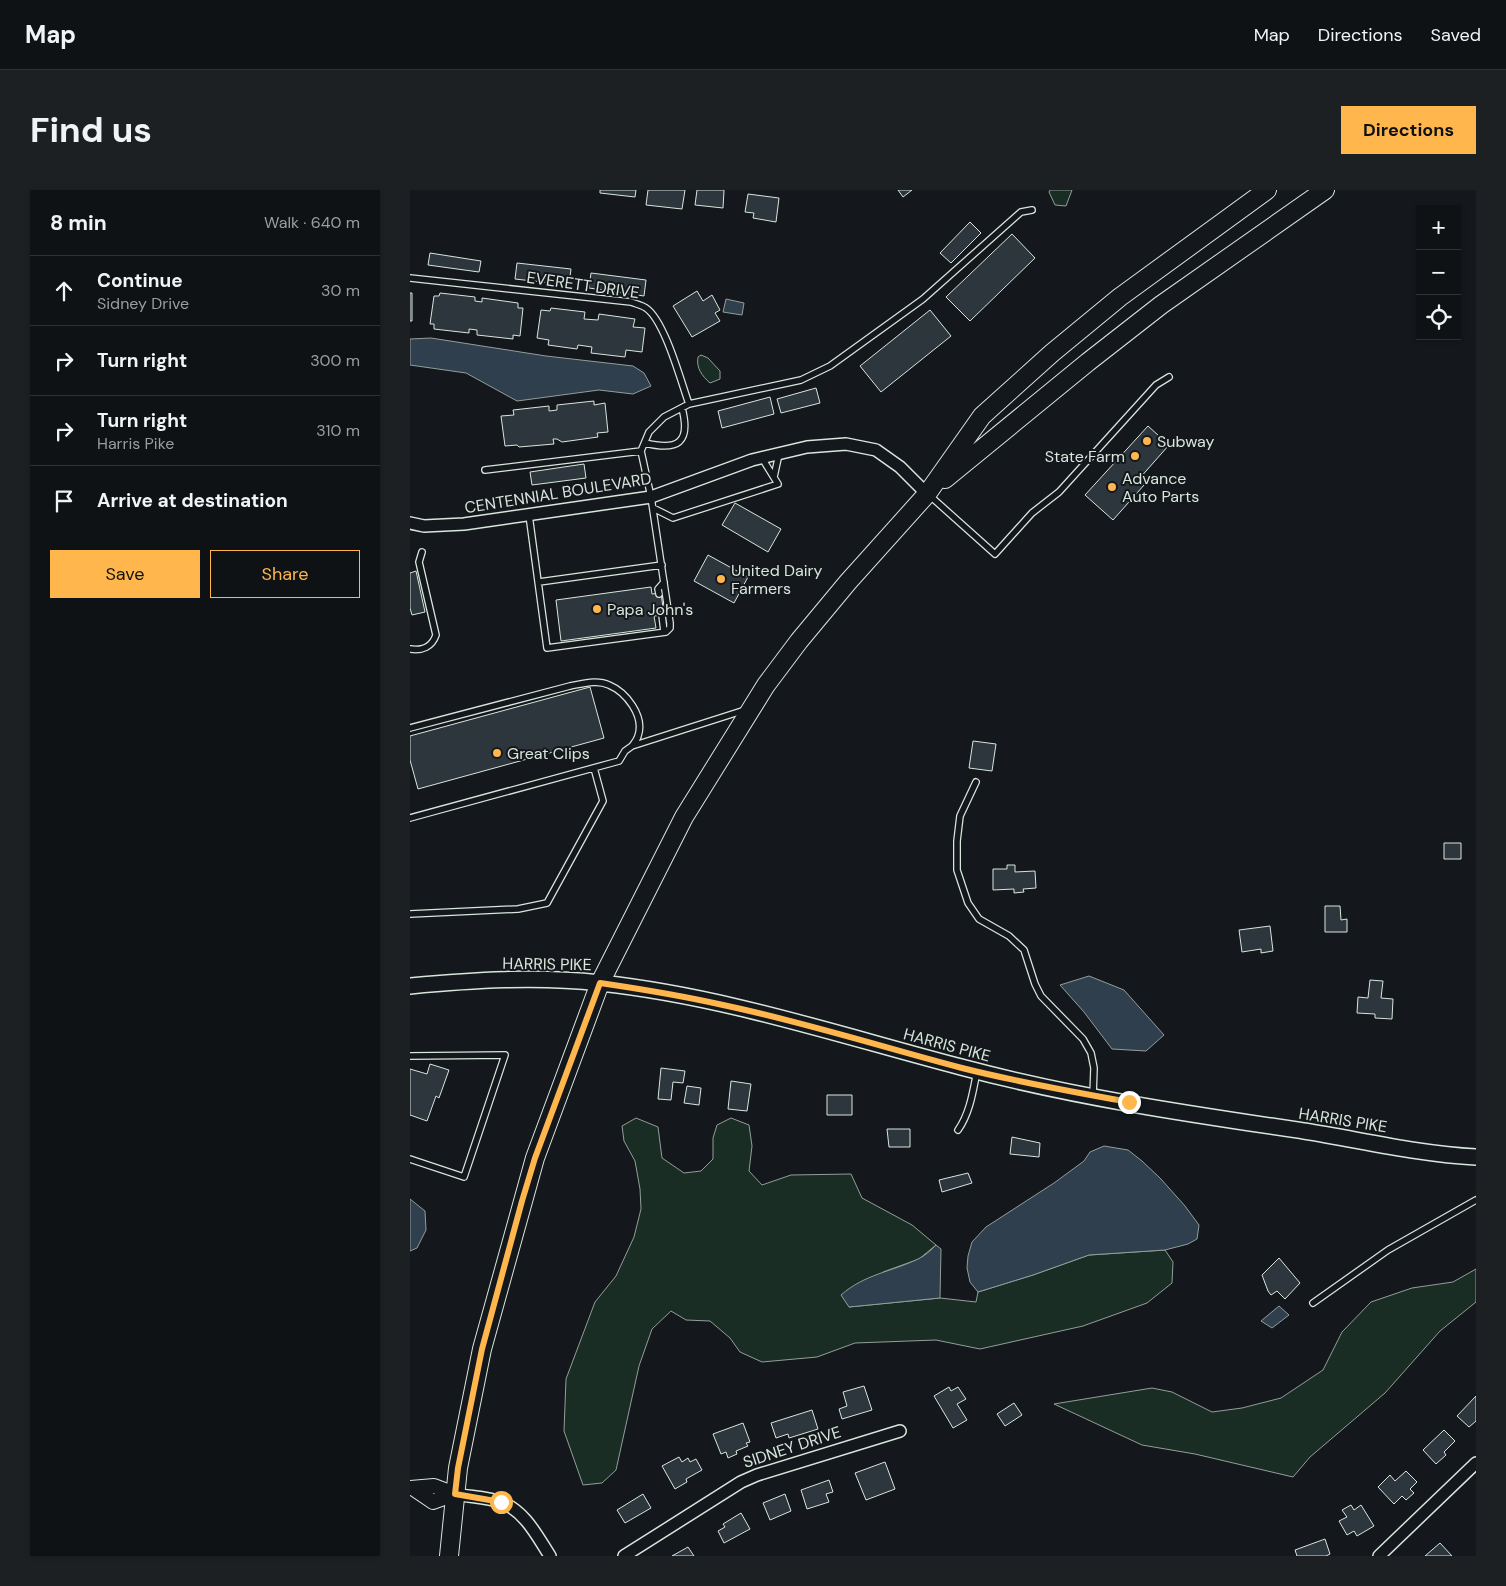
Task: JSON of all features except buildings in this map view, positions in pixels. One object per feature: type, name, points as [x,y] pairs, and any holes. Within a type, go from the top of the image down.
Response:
[{"type":"main road","points":[[449,1556],[458,1468],[482,1349],[535,1158],[600,983],[684,817],[749,709],[798,641],[927,494],[982,416],[1052,353],[1120,297],[1267,190]]},
{"type":"main road","points":[[927,494],[1088,362],[1161,305],[1325,190]]},
{"type":"main road","name":"HARRIS PIKE","points":[[410,986],[484,981],[553,980],[600,983],[674,994],[820,1029],[977,1071],[1093,1096],[1183,1113],[1408,1149],[1476,1157]]},
{"type":"street","name":"CENTENNIAL BOULEVARD","points":[[410,523],[424,526],[464,524],[529,514],[652,502],[762,458],[807,447],[846,444],[876,450],[900,467],[927,494]]},
{"type":"street","name":"SIDNEY DRIVE","points":[[624,1556],[741,1482],[900,1431]]},
{"type":"street","points":[[1379,1556],[1476,1463]]},
{"type":"street","points":[[412,1488],[434,1486],[455,1494],[501,1502],[515,1509],[527,1521],[550,1556]]},
{"type":"lane","points":[[529,514],[548,648],[664,632],[670,628],[670,624],[652,502],[641,451],[649,432],[664,417],[689,404],[802,380],[830,366],[923,299],[1021,212],[1032,210]]},
{"type":"lane","name":"EVERETT DRIVE","points":[[410,278],[631,302],[646,308],[654,316],[664,334],[689,404]]},
{"type":"lane","points":[[927,494],[995,554],[1032,513],[1060,492],[1156,385],[1169,377]]},
{"type":"lane","points":[[644,443],[661,447],[672,446],[681,440],[686,431],[682,408]]},
{"type":"lane","points":[[485,470],[641,451]]},
{"type":"lane","points":[[774,477],[779,454]]},
{"type":"lane","points":[[652,502],[673,518],[778,484],[762,458]]},
{"type":"lane","points":[[410,649],[417,650],[430,646],[434,642],[436,635],[419,562],[422,552]]},
{"type":"lane","points":[[538,582],[662,565]]},
{"type":"lane","points":[[659,594],[658,589],[664,582]]},
{"type":"lane","points":[[662,615],[664,632]]},
{"type":"lane","points":[[410,728],[570,686],[595,682],[608,684],[630,701],[639,724],[638,736],[632,746]]},
{"type":"lane","points":[[410,818],[618,761],[625,751],[632,746],[749,709]]},
{"type":"lane","points":[[410,914],[518,909],[547,903],[603,801],[594,768]]},
{"type":"lane","points":[[976,782],[960,816],[957,841],[957,870],[968,903],[979,919],[1009,936],[1024,950],[1041,996],[1083,1039],[1091,1053],[1094,1068],[1093,1096]]},
{"type":"lane","points":[[410,1056],[505,1055],[464,1177],[410,1159]]},
{"type":"lane","points":[[958,1130],[964,1121],[969,1107],[977,1071]]},
{"type":"lane","points":[[1313,1303],[1388,1250],[1476,1200]]},
{"type":"green space","points":[[1050,190],[1072,190],[1066,206],[1055,205],[1049,192]]},
{"type":"green space","points":[[701,355],[708,358],[720,371],[720,379],[710,383],[704,378],[698,365],[698,357]]},
{"type":"green space","points":[[636,1118],[658,1127],[662,1158],[684,1173],[701,1171],[713,1159],[713,1138],[717,1125],[731,1118],[749,1125],[752,1146],[749,1171],[762,1185],[791,1175],[851,1174],[862,1198],[912,1225],[936,1245],[919,1259],[883,1272],[849,1307],[940,1298],[976,1302],[978,1292],[1089,1255],[1165,1250],[1173,1262],[1172,1283],[1147,1303],[1083,1326],[980,1349],[936,1340],[855,1343],[817,1357],[762,1362],[740,1352],[730,1338],[710,1321],[686,1320],[671,1311],[652,1329],[639,1366],[616,1470],[602,1483],[583,1485],[564,1431],[566,1379],[595,1302],[616,1276],[634,1237],[641,1209],[640,1189],[635,1161],[624,1141],[622,1126]]},
{"type":"green space","points":[[1476,1269],[1476,1302],[1440,1331],[1385,1393],[1310,1457],[1293,1477],[1195,1454],[1142,1445],[1054,1404],[1152,1388],[1172,1392],[1212,1412],[1242,1408],[1281,1398],[1323,1370],[1342,1332],[1371,1302],[1412,1288],[1453,1282]]},
{"type":"water","points":[[726,299],[744,303],[742,315],[723,312]]},
{"type":"water","points":[[431,338],[546,356],[633,366],[644,373],[651,386],[633,394],[599,390],[517,401],[466,373],[410,365],[410,339]]},
{"type":"water","points":[[1089,976],[1124,990],[1164,1035],[1146,1051],[1112,1049],[1084,1012],[1060,985]]},
{"type":"water","points":[[1104,1146],[1128,1150],[1160,1178],[1199,1225],[1197,1239],[1188,1244],[1165,1250],[1089,1255],[978,1292],[970,1282],[967,1268],[972,1242],[986,1227],[1054,1183],[1084,1161],[1090,1152]]},
{"type":"water","points":[[410,1199],[425,1211],[426,1230],[417,1248],[410,1251]]},
{"type":"water","points":[[936,1245],[941,1249],[940,1298],[849,1307],[841,1295],[859,1282],[921,1258]]},
{"type":"water","points":[[1279,1306],[1289,1315],[1272,1328],[1261,1321]]},
{"type":"place","name":"Subway","points":[[1147,441]]},
{"type":"place","name":"State Farm","points":[[1135,456]]},
{"type":"place","name":"Advance Auto Parts","points":[[1112,487]]},
{"type":"place","name":"United Dairy Farmers","points":[[721,579]]},
{"type":"place","name":"Papa John's","points":[[597,609]]},
{"type":"place","name":"Great Clips","points":[[497,753]]},
{"type":"route","points":[[501,1502],[455,1494],[458,1468],[482,1349],[522,1201],[535,1158],[600,983],[674,994],[724,1005],[963,1068],[1052,1088],[1129,1102]]}]
